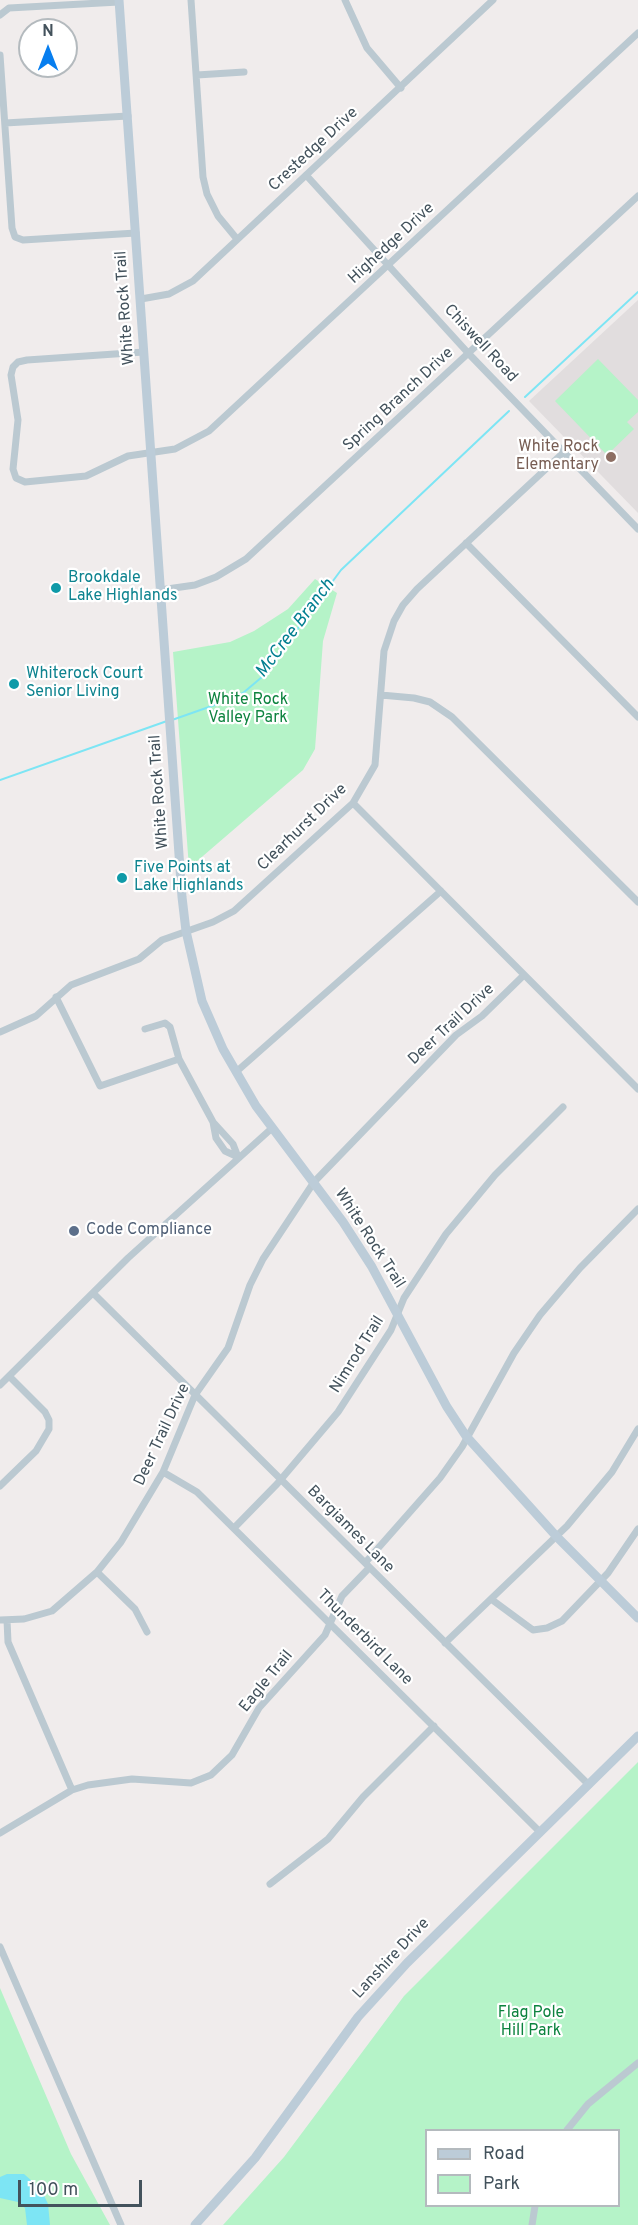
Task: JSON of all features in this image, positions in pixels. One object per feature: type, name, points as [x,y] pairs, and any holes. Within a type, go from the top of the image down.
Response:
[{"type":"street","points":[[191,0],[203,177],[207,194],[218,216],[237,239]]},
{"type":"street","points":[[345,0],[367,48],[401,88]]},
{"type":"street","points":[[481,0],[486,7]]},
{"type":"street","name":"Crestedge Drive","points":[[141,299],[169,294],[193,281],[493,0]]},
{"type":"street","points":[[1,13],[9,8],[119,1]]},
{"type":"street","name":"White Rock Trail","points":[[119,1],[186,931],[204,1006],[236,1071],[271,1129],[314,1182],[372,1267],[447,1407],[466,1436],[557,1537],[638,1618]]},
{"type":"street","name":"Highedge Drive","points":[[144,352],[18,362],[13,367],[11,375],[18,420],[13,470],[16,478],[25,482],[78,477],[98,472],[128,456],[175,449],[209,432],[638,33]]},
{"type":"street","points":[[0,55],[12,228],[15,237],[23,240],[136,233]]},
{"type":"street","points":[[196,75],[244,72]]},
{"type":"street","points":[[5,123],[128,116]]},
{"type":"street","name":"Chiswell Road","points":[[306,176],[469,354],[638,529]]},
{"type":"street","name":"Spring Branch Drive","points":[[160,590],[195,585],[216,577],[246,559],[638,196]]},
{"type":"street","name":"Clearhurst Drive","points":[[0,1032],[36,1016],[71,985],[139,959],[162,940],[234,911],[353,803],[375,765],[384,651],[394,621],[417,589],[563,453]]},
{"type":"street","points":[[466,543],[638,717]]},
{"type":"street","points":[[381,695],[430,702],[452,717],[638,902]]},
{"type":"street","points":[[353,803],[638,1089]]},
{"type":"street","points":[[236,1071],[441,891]]},
{"type":"street","name":"Deer Trail Drive","points":[[4,1620],[41,1616],[52,1611],[97,1572],[121,1542],[163,1472],[195,1395],[228,1348],[250,1285],[263,1259],[314,1182],[456,1035],[482,1016],[524,975]]},
{"type":"street","points":[[56,997],[100,1086],[179,1059]]},
{"type":"street","points":[[145,1029],[165,1023],[170,1027],[179,1059],[213,1122],[216,1138],[225,1151],[238,1158]]},
{"type":"street","name":"Nimrod Trail","points":[[234,1528],[338,1412],[398,1314],[404,1299],[473,1200],[563,1107]]},
{"type":"street","points":[[0,1385],[93,1293],[271,1129]]},
{"type":"street","name":"Eagle Trail","points":[[0,1833],[72,1790],[110,1780],[132,1779],[191,1783],[211,1775],[232,1755],[260,1708],[325,1635],[342,1596],[440,1478],[514,1353],[540,1315],[580,1268],[638,1209]]},
{"type":"street","name":"Bargiames Lane","points":[[93,1293],[589,1785]]},
{"type":"street","points":[[0,1486],[36,1451],[49,1429],[49,1420],[45,1412],[10,1377]]},
{"type":"street","points":[[445,1643],[557,1537],[612,1472],[638,1429]]},
{"type":"street","name":"Thunderbird Lane","points":[[163,1472],[197,1492],[540,1832]]},
{"type":"street","points":[[491,1599],[533,1630],[547,1628],[562,1621],[624,1552],[638,1529]]},
{"type":"street","points":[[97,1572],[135,1609],[147,1632]]},
{"type":"street","points":[[4,1620],[8,1642],[72,1790]]},
{"type":"street","points":[[270,1884],[328,1839],[363,1797],[434,1726]]},
{"type":"street","name":"Lanshire Drive","points":[[195,2225],[255,2158],[372,2002],[451,1917],[638,1736]]},
{"type":"street","points":[[0,1947],[121,2225]]},
{"type":"street","points":[[568,2129],[588,2104],[638,2063]]},
{"type":"street","points":[[532,2225],[536,2207]]},
{"type":"shaded area","name":"White Rock Elementary","points":[[638,300],[638,513],[529,401]]},
{"type":"green space","points":[[598,359],[638,400],[638,412],[627,422],[634,429],[607,455],[555,401]]},
{"type":"green space","name":"White Rock Valley Park","points":[[315,579],[337,593],[323,641],[315,749],[303,770],[189,868],[173,652],[230,642],[254,631],[288,609]]},
{"type":"green space","name":"Flag Pole Hill Park","points":[[638,1762],[638,2225],[223,2225],[284,2157],[404,1996]]},
{"type":"green space","points":[[0,1988],[71,2154],[110,2225],[0,2225]]},
{"type":"water","points":[[7,2174],[24,2174],[41,2189],[48,2204],[50,2225],[27,2225],[25,2208],[18,2202],[0,2198],[0,2177]]},
{"type":"waterway","name":"McCree Branch","points":[[525,397],[638,292]]},
{"type":"waterway","name":"McCree Branch","points":[[172,720],[243,693],[262,677],[341,570],[509,411]]},
{"type":"waterway","name":"McCree Branch","points":[[0,780],[167,721]]},
{"type":"place","name":"White Rock Elementary","points":[[611,457]]},
{"type":"place","name":"Brookdale Lake Highlands","points":[[56,588]]},
{"type":"place","name":"Whiterock Court Senior Living","points":[[14,684]]},
{"type":"place","name":"Five Points at Lake Highlands","points":[[122,878]]},
{"type":"place","name":"Code Compliance","points":[[74,1231]]}]
